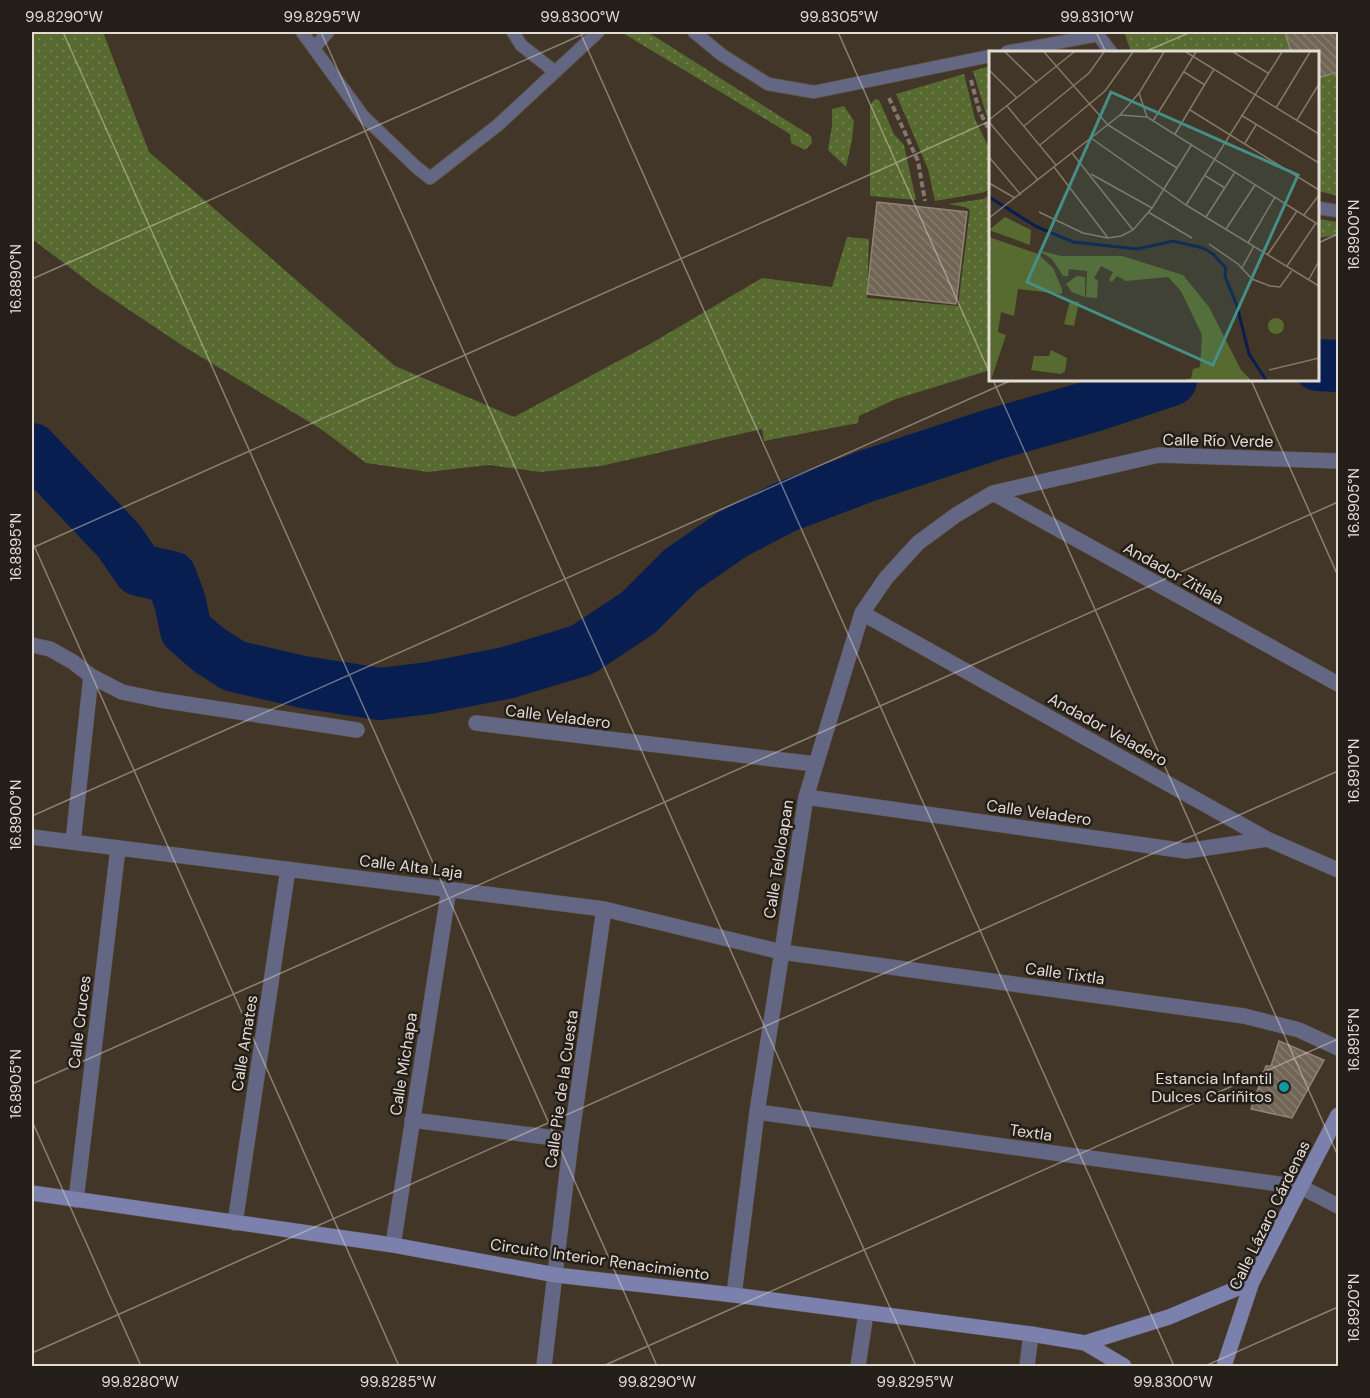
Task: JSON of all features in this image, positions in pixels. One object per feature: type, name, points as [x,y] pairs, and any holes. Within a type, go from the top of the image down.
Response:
[{"type":"main road","name":"Calle Lázaro Cárdenas","points":[[1224,1366],[1252,1282],[1338,1115]]},
{"type":"main road","name":"Circuito Interior Renacimiento","points":[[32,1193],[393,1245],[556,1275],[734,1295],[1031,1334],[1085,1343],[1124,1366]]},
{"type":"main road","points":[[1085,1343],[1169,1317],[1252,1282]]},
{"type":"street","name":"Calle Río Verde","points":[[993,493],[1160,455],[1338,461]]},
{"type":"street","name":"Calle Teloloapan","points":[[734,1295],[757,1112],[806,797],[862,613],[886,578],[918,543],[993,493]]},
{"type":"street","name":"Andador Zitlala","points":[[993,493],[1338,684]]},
{"type":"street","name":"Andador Veladero","points":[[862,613],[1267,839],[1338,870]]},
{"type":"street","points":[[32,645],[50,649],[91,676],[122,692],[160,700],[357,730]]},
{"type":"street","points":[[73,842],[91,676]]},
{"type":"street","name":"Calle Veladero","points":[[476,723],[815,764]]},
{"type":"street","name":"Calle Veladero","points":[[806,797],[1186,850],[1267,839]]},
{"type":"street","name":"Calle Alta Laja","points":[[32,837],[604,909],[782,952]]},
{"type":"street","name":"Calle Cruces","points":[[76,1200],[118,848]]},
{"type":"street","name":"Calle Amates","points":[[235,1223],[288,869]]},
{"type":"street","name":"Calle Michapa","points":[[393,1245],[449,889]]},
{"type":"street","name":"Calle Pie de la Cuesta","points":[[544,1366],[571,1140],[604,909]]},
{"type":"street","name":"Calle Tixtla","points":[[782,952],[1244,1016],[1299,1030],[1338,1048]]},
{"type":"street","name":"Textla","points":[[757,1112],[1301,1187],[1338,1206]]},
{"type":"street","points":[[412,1120],[571,1140]]},
{"type":"street","points":[[858,1366],[866,1313]]},
{"type":"street","points":[[1027,1366],[1031,1334]]},
{"type":"lane","points":[[302,32],[363,116],[430,178],[498,125],[598,32]]},
{"type":"lane","points":[[314,48],[328,32]]},
{"type":"lane","points":[[513,32],[521,45],[554,71]]},
{"type":"lane","points":[[694,32],[722,55],[768,84],[814,92],[989,56]]},
{"type":"lane","points":[[1012,51],[1098,33],[1110,51]]},
{"type":"lane","points":[[1319,208],[1338,211]]},
{"type":"path","points":[[966,60],[979,110],[989,130]]},
{"type":"path","points":[[881,78],[918,161],[925,201]]},
{"type":"green space","points":[[32,32],[103,32],[149,152],[395,366],[514,417],[650,344],[762,278],[832,287],[847,237],[869,239],[867,298],[958,306],[970,210],[948,204],[983,199],[989,196],[989,370],[896,399],[859,416],[858,423],[764,441],[762,429],[601,466],[540,472],[489,465],[428,472],[366,463],[321,429],[183,346],[98,289],[32,239]]},
{"type":"green space","points":[[621,32],[645,32],[654,36],[811,136],[812,143],[805,150],[791,143],[790,134]]},
{"type":"green space","points":[[1124,32],[1338,32],[1338,196],[1319,191],[1319,51],[1131,51]]},
{"type":"green space","points":[[989,66],[989,118],[986,114],[973,71]]},
{"type":"green space","points":[[964,74],[975,119],[989,148],[989,190],[935,201],[928,169],[896,94]]},
{"type":"green space","points":[[875,99],[879,100],[894,134],[904,145],[916,200],[870,196],[870,105]]},
{"type":"green space","points":[[844,106],[854,121],[846,167],[828,150],[832,109]]},
{"type":"green space","points":[[1319,219],[1338,222],[1338,235],[1319,238]]},
{"type":"building","points":[[1285,32],[1338,32],[1338,72],[1319,78],[1319,51],[1291,51]]},
{"type":"building","points":[[877,202],[967,212],[956,304],[867,294]]},
{"type":"building","name":"Estancia Infantil Dulces Cariñitos","points":[[1279,1041],[1324,1060],[1292,1118],[1251,1109],[1266,1066],[1271,1066]]},
{"type":"waterway","points":[[1319,365],[1338,366]]},
{"type":"waterway","points":[[32,449],[119,541],[139,570],[171,577],[180,602],[186,630],[209,650],[234,666],[303,682],[380,694],[429,688],[506,673],[582,650],[638,613],[681,570],[733,534],[785,507],[867,476],[991,435],[1093,406],[1168,381]]},
{"type":"place","name":"Estancia Infantil Dulces Cariñitos","points":[[1284,1087]]}]
